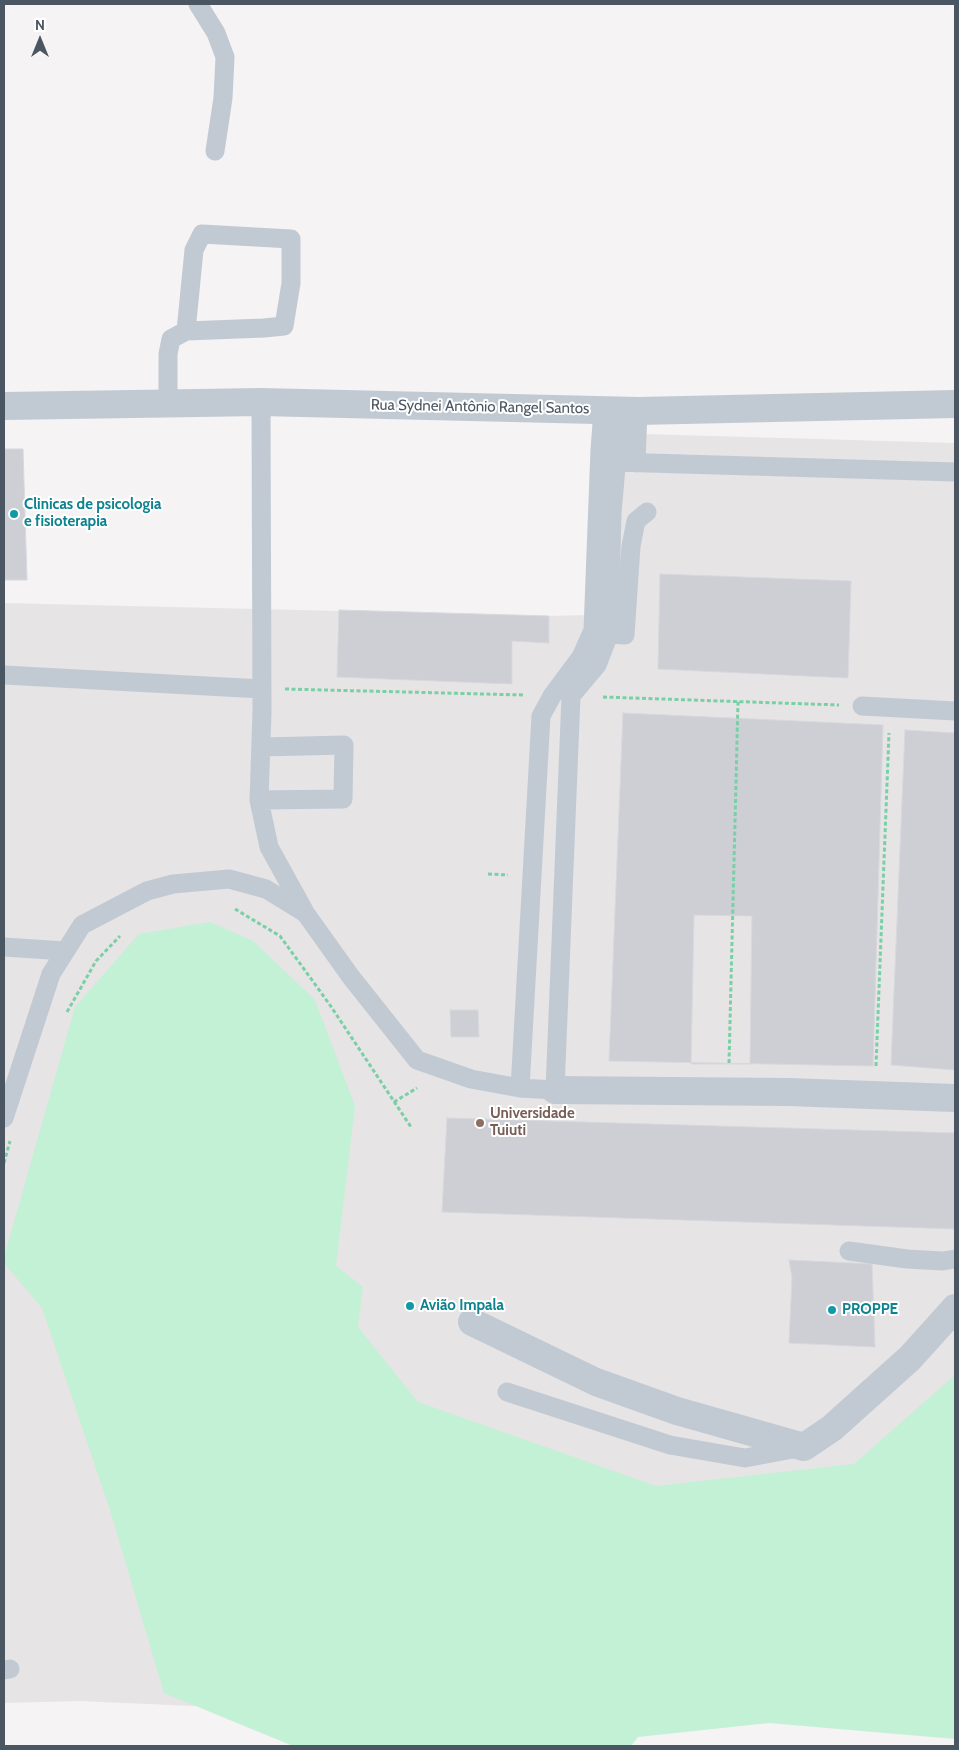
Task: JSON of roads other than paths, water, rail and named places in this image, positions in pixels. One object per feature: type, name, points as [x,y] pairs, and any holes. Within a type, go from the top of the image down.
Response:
[{"type":"street","name":"Rua Sydnei Antônio Rangel Santos","points":[[4,406],[261,402],[621,410],[955,404]]},
{"type":"street","points":[[555,1090],[875,1094],[955,1098]]},
{"type":"street","points":[[472,1322],[596,1382],[677,1411],[804,1447],[832,1428],[910,1358],[955,1308]]},
{"type":"lane","points":[[198,4],[216,33],[226,57],[223,98],[215,151]]},
{"type":"lane","points":[[168,404],[168,354],[171,339],[186,331],[284,326],[291,283],[291,239],[202,234],[194,250],[186,331]]},
{"type":"lane","points":[[261,402],[262,747],[259,800],[269,847],[306,914],[416,1060],[471,1079],[520,1088],[555,1090],[571,696],[597,665],[608,634],[616,462],[621,410]]},
{"type":"lane","points":[[621,410],[636,463]]},
{"type":"lane","points":[[520,1088],[540,716],[552,696],[581,657],[593,630],[600,450],[621,410]]},
{"type":"lane","points":[[616,462],[955,472]]},
{"type":"lane","points":[[608,634],[625,635],[631,546],[636,521],[647,512]]},
{"type":"lane","points":[[4,676],[262,689]]},
{"type":"lane","points":[[862,706],[890,706],[955,711]]},
{"type":"lane","points":[[259,800],[342,799],[344,745],[262,747]]},
{"type":"lane","points":[[4,1118],[51,974],[82,925],[147,891],[173,884],[229,879],[266,889],[306,914]]},
{"type":"lane","points":[[4,947],[65,950]]},
{"type":"lane","points":[[849,1251],[907,1259],[942,1261],[955,1259]]},
{"type":"lane","points":[[507,1392],[670,1445],[746,1458],[804,1447]]},
{"type":"place","name":"Clinicas de psicologia e fisioterapia","points":[[14,514]]},
{"type":"place","name":"Universidade Tuiuti","points":[[480,1123]]},
{"type":"place","name":"Avião Impala","points":[[410,1306]]},
{"type":"place","name":"PROPPE","points":[[832,1310]]}]
